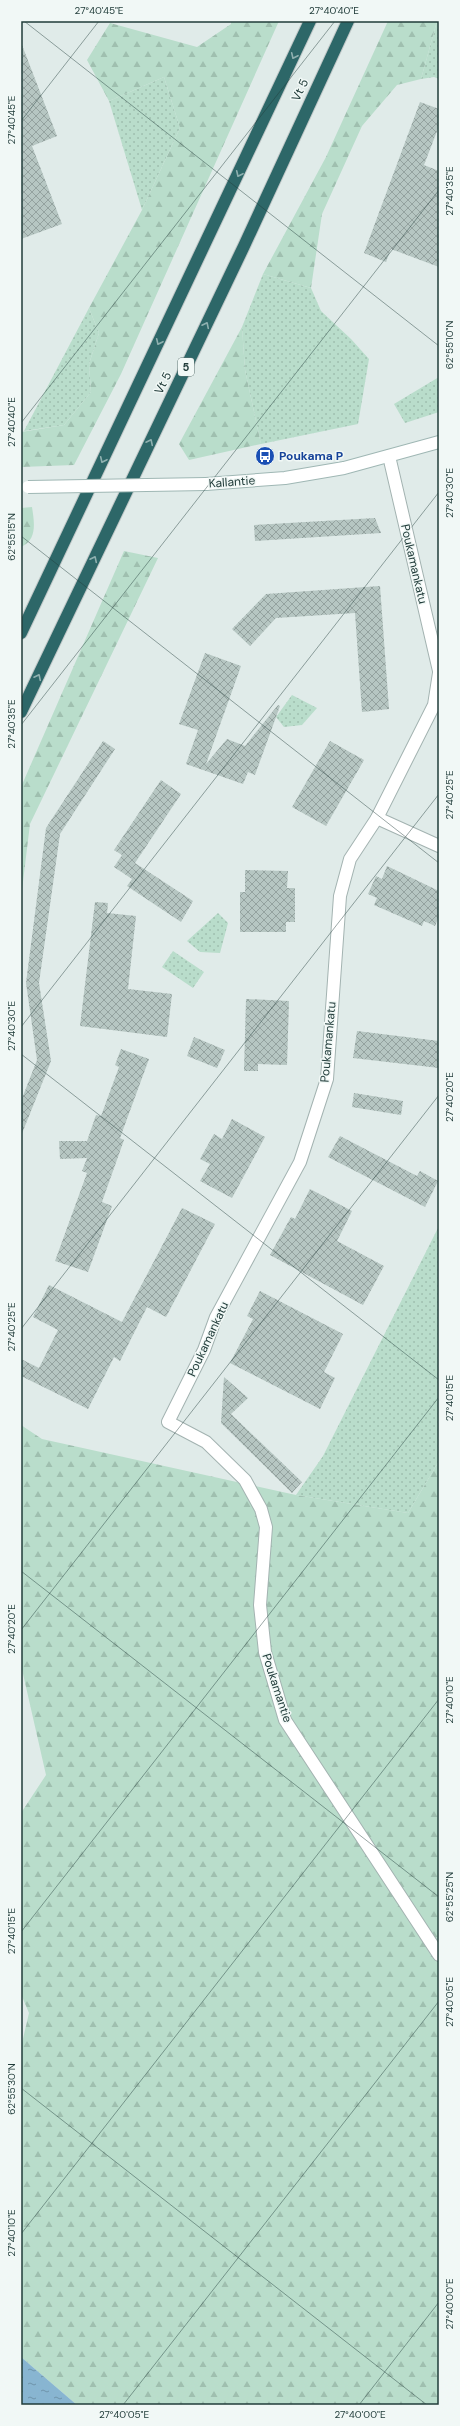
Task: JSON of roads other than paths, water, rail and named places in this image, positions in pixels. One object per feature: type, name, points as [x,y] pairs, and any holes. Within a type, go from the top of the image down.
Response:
[{"type":"highway","name":"Vt 5","points":[[21,633],[310,21]]},
{"type":"highway","name":"Vt 5","points":[[21,712],[244,246],[348,21]]},
{"type":"street","name":"Kallantie","points":[[24,488],[206,484],[285,478],[344,468],[439,442]]},
{"type":"street","name":"Poukamankatu","points":[[168,1422],[204,1350],[216,1317],[300,1162],[327,1079],[340,896],[345,874],[350,859],[377,818],[434,705],[439,672],[389,456]]},
{"type":"street","points":[[377,818],[406,833],[439,846]]},
{"type":"street","name":"Poukamantie","points":[[168,1422],[206,1442],[246,1480],[261,1509],[266,1527],[260,1605],[265,1652],[285,1720],[439,1955]]},
{"type":"water","points":[[21,2357],[77,2405],[21,2405]]},
{"type":"place","name":"Poukama P","points":[[265,456]]}]
